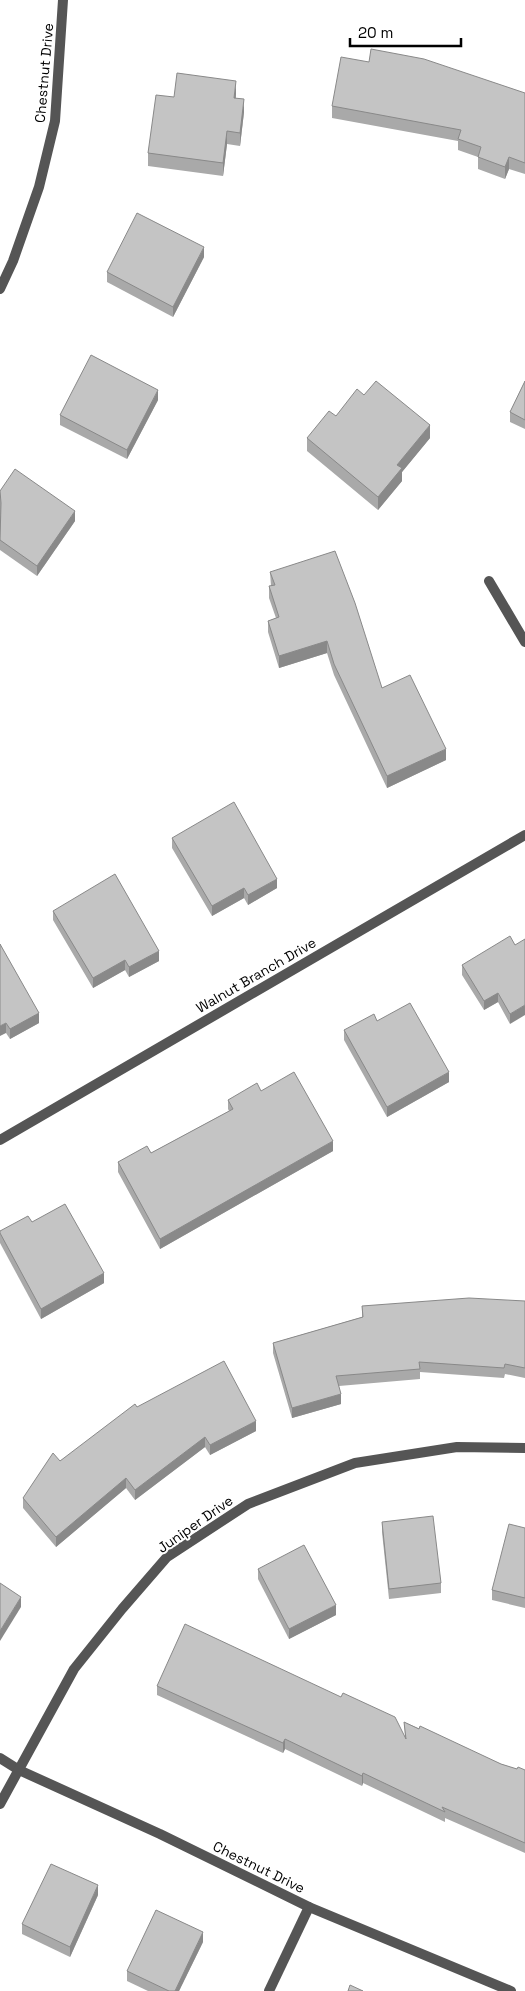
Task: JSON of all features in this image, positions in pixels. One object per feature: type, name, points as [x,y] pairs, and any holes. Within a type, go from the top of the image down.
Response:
[{"type":"street","name":"Chestnut Drive","points":[[0,289],[13,261],[39,187],[55,121],[63,0]]},
{"type":"street","points":[[489,581],[525,642]]},
{"type":"street","name":"Walnut Branch Drive","points":[[0,1140],[525,835]]},
{"type":"street","name":"Juniper Drive","points":[[0,1804],[74,1669],[167,1557],[248,1504],[355,1462],[456,1447],[525,1448]]},
{"type":"street","name":"Chestnut Drive","points":[[0,1758],[19,1770],[160,1834],[309,1907],[511,1991]]},
{"type":"street","points":[[269,1991],[309,1907]]},
{"type":"building","points":[[371,49],[424,59],[525,93],[525,163],[509,157],[505,167],[478,157],[481,147],[458,139],[461,130],[332,106],[341,57],[369,62]]},
{"type":"building","points":[[177,73],[236,81],[234,98],[244,99],[240,133],[227,131],[223,163],[148,153],[156,95],[174,97]]},
{"type":"building","points":[[137,213],[204,247],[173,307],[107,272]]},
{"type":"building","points":[[91,355],[158,390],[127,450],[60,415]]},
{"type":"building","points":[[376,381],[430,425],[397,465],[402,468],[378,497],[307,438],[329,411],[336,416],[357,389],[364,395]]},
{"type":"building","points":[[525,381],[525,420],[510,412]]},
{"type":"building","points":[[15,469],[75,511],[37,566],[0,540],[0,491]]},
{"type":"building","points":[[335,551],[355,603],[382,688],[410,675],[446,749],[387,776],[334,664],[327,641],[279,656],[268,621],[279,617],[269,586],[275,585],[270,572]]},
{"type":"building","points":[[234,802],[277,879],[248,895],[244,888],[212,906],[172,838]]},
{"type":"building","points":[[115,874],[159,951],[129,967],[125,960],[93,978],[53,911]]},
{"type":"building","points":[[510,936],[515,945],[525,939],[525,1005],[510,1014],[498,993],[484,1001],[462,965]]},
{"type":"building","points":[[0,944],[39,1013],[10,1029],[6,1023],[0,1026]]},
{"type":"building","points":[[410,1003],[449,1072],[387,1107],[344,1030],[374,1014],[377,1021]]},
{"type":"building","points":[[294,1072],[333,1141],[160,1239],[118,1162],[147,1146],[151,1153],[233,1109],[228,1100],[257,1083],[261,1091]]},
{"type":"building","points":[[65,1204],[104,1273],[41,1309],[0,1231],[28,1216],[32,1222]]},
{"type":"building","points":[[469,1298],[525,1301],[525,1368],[505,1364],[504,1368],[419,1362],[420,1369],[336,1376],[341,1394],[292,1408],[273,1343],[363,1317],[362,1306]]},
{"type":"building","points":[[224,1361],[256,1421],[210,1445],[205,1437],[135,1490],[126,1478],[56,1537],[23,1498],[53,1453],[60,1461],[135,1404],[137,1407]]},
{"type":"building","points":[[433,1516],[441,1583],[389,1589],[382,1522]]},
{"type":"building","points":[[509,1524],[525,1528],[525,1598],[492,1590]]},
{"type":"building","points":[[304,1545],[336,1605],[289,1629],[258,1569]]},
{"type":"building","points":[[0,1583],[21,1597],[0,1631]]},
{"type":"building","points":[[185,1624],[341,1697],[343,1693],[395,1717],[406,1739],[404,1722],[419,1729],[420,1726],[501,1764],[525,1770],[525,1843],[442,1807],[445,1812],[363,1773],[362,1776],[285,1739],[283,1743],[157,1686]]},
{"type":"building","points":[[51,1864],[98,1885],[70,1947],[22,1924]]},
{"type":"building","points":[[156,1910],[203,1932],[175,1991],[169,1991],[127,1971]]},
{"type":"building","points":[[350,1985],[363,1991],[348,1991]]}]
